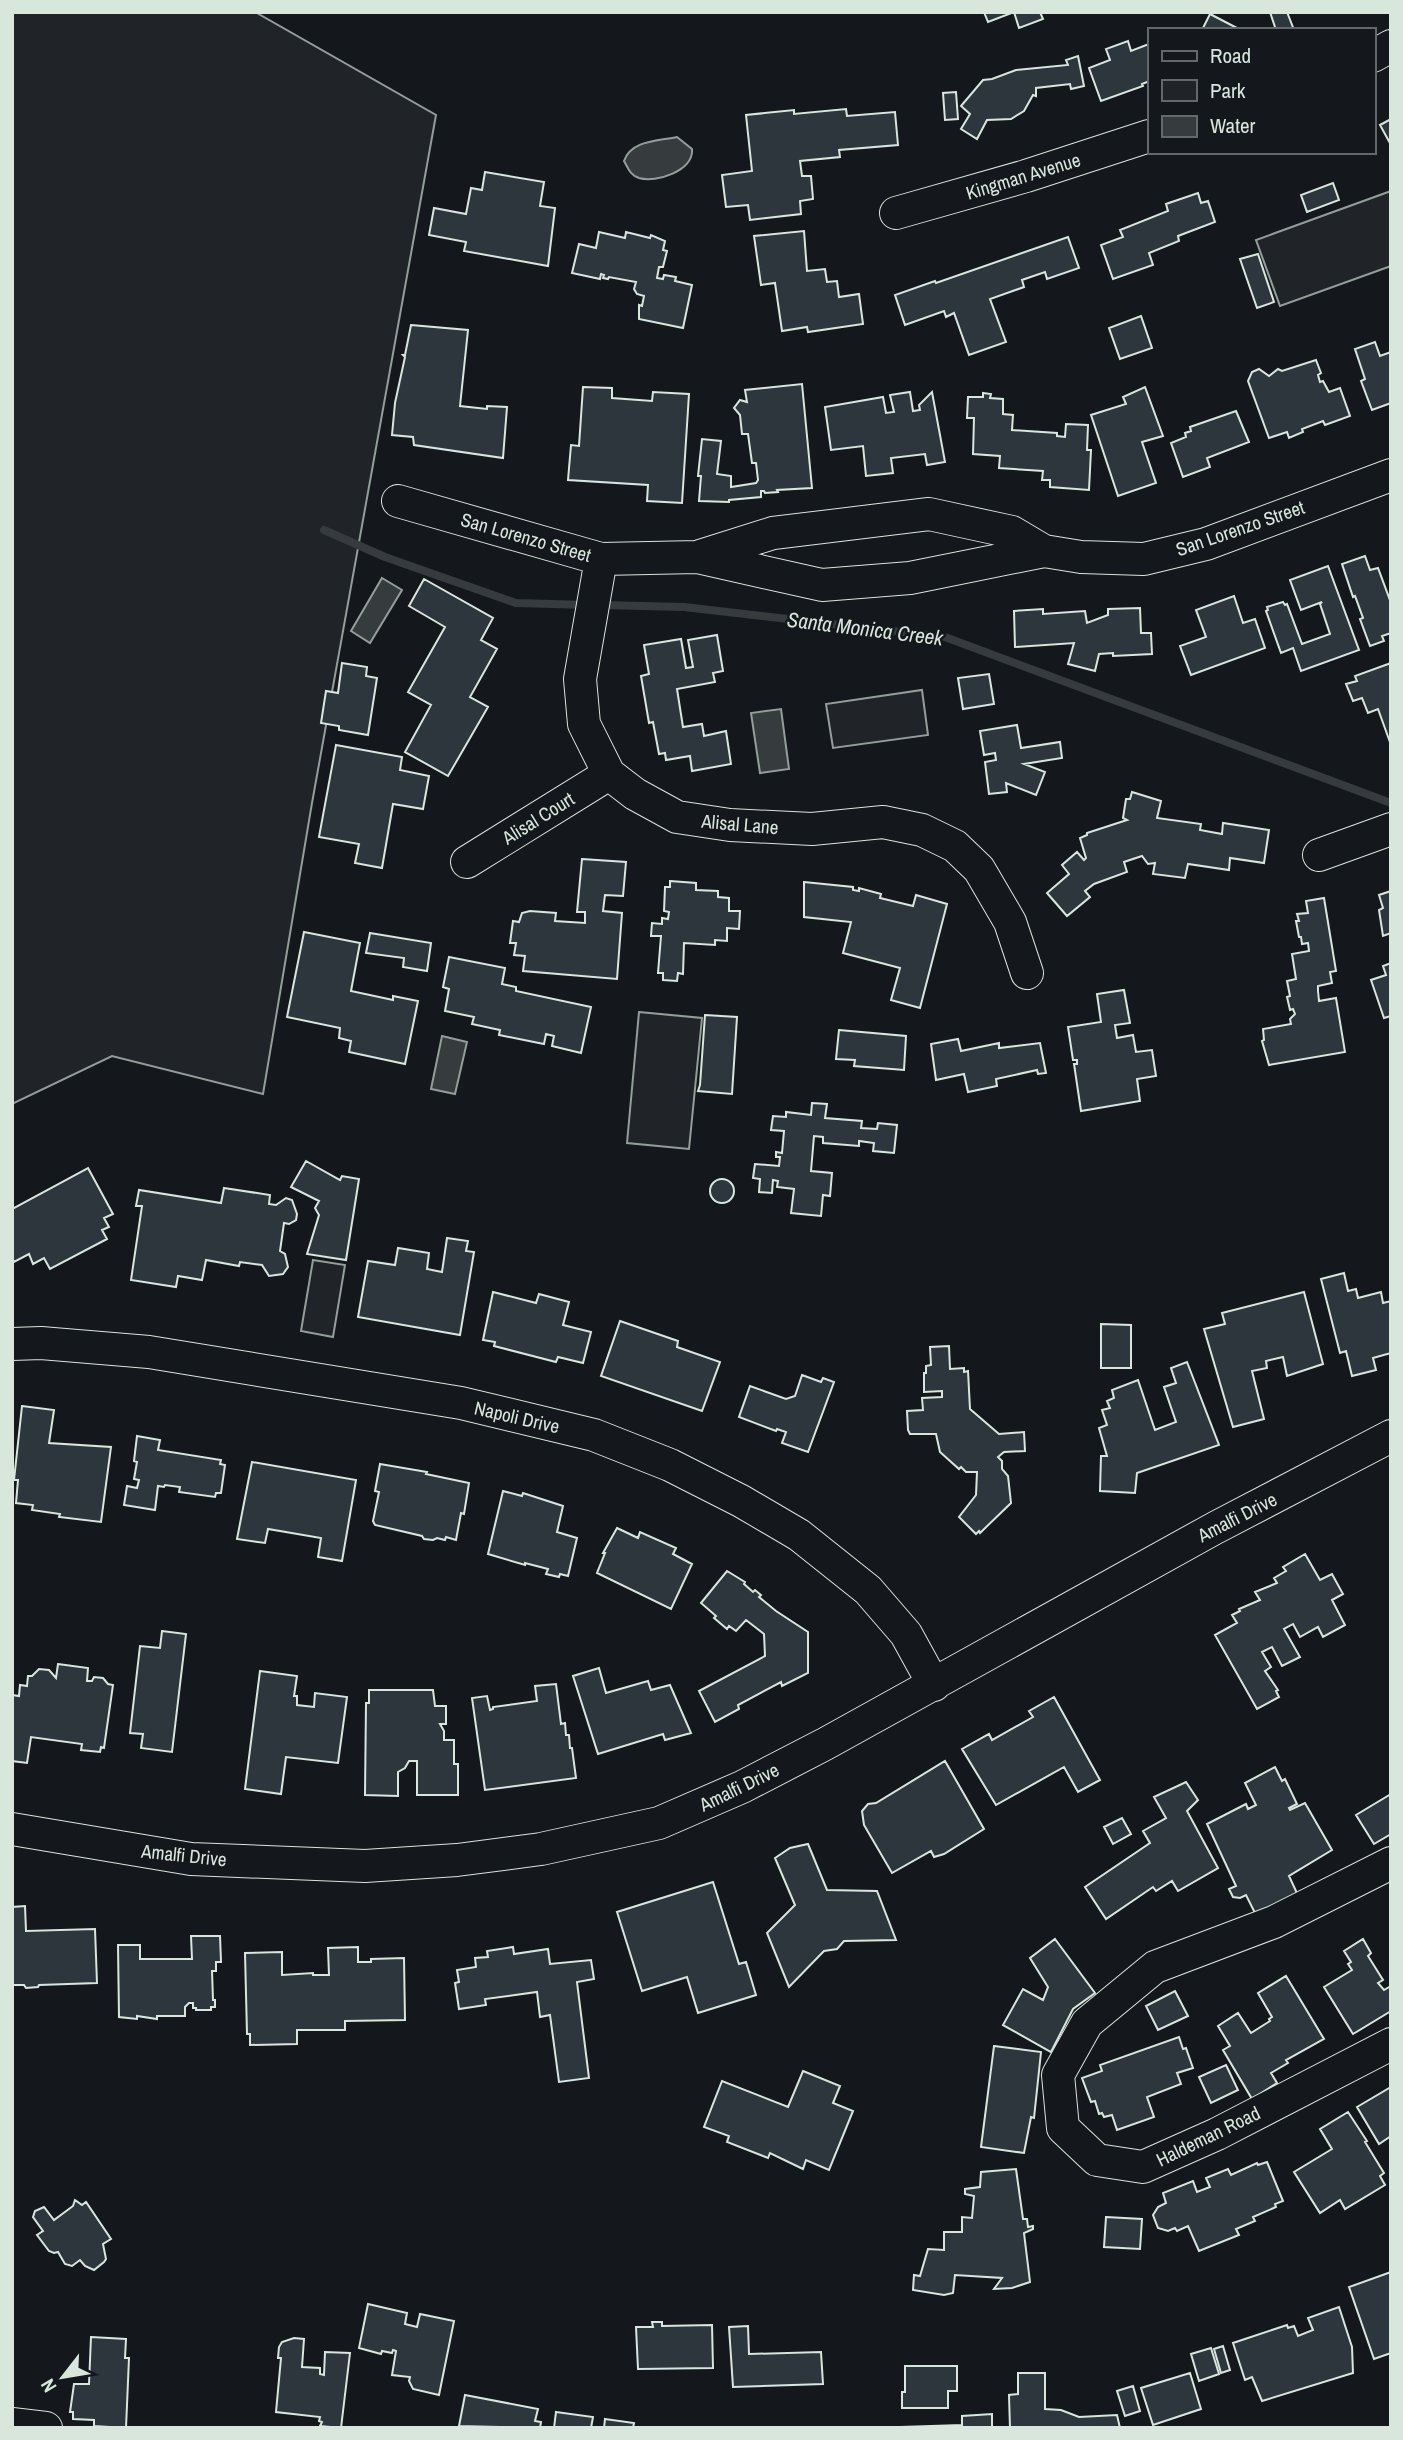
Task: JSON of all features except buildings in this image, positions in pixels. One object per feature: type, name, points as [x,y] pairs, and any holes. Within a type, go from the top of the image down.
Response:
[{"type":"street","points":[[1375,55],[1391,46]]},
{"type":"street","name":"Kingman Avenue","points":[[896,213],[1026,176],[1148,136]]},
{"type":"street","name":"San Lorenzo Street","points":[[398,502],[601,559],[697,557],[822,585],[910,578],[1044,551],[1080,557],[1144,559],[1206,544],[1391,475]]},
{"type":"street","name":"San Lorenzo Street","points":[[697,557],[773,533],[929,514],[1012,532],[1044,551]]},
{"type":"street","name":"Alisal Lane","points":[[601,559],[580,679],[583,724],[609,774],[635,794],[677,817],[730,825],[799,829],[883,822],[922,830],[955,846],[979,869],[1010,922],[1027,973]]},
{"type":"street","name":"Alisal Court","points":[[467,862],[609,774]]},
{"type":"street","points":[[1319,855],[1391,829]]},
{"type":"street","name":"Napoli Drive","points":[[12,1344],[41,1343],[163,1354],[461,1404],[594,1435],[670,1465],[741,1501],[799,1535],[868,1590],[906,1634],[934,1685]]},
{"type":"street","name":"Amalfi Drive","points":[[12,1829],[191,1859],[365,1866],[457,1860],[541,1849],[659,1823],[754,1781],[934,1685],[1215,1528],[1391,1436]]},
{"type":"street","name":"Haldeman Road","points":[[1391,1863],[1274,1922],[1155,1968],[1145,1975],[1087,2023],[1058,2075],[1063,2128],[1097,2160],[1143,2167],[1217,2134],[1391,2045]]},
{"type":"street","points":[[12,2424],[46,2428]]},
{"type":"green space","points":[[12,12],[255,12],[436,115],[312,803],[263,1094],[112,1056],[12,1104]]},
{"type":"green space","points":[[1391,191],[1391,266],[1280,306],[1256,240]]},
{"type":"green space","points":[[922,690],[928,735],[833,748],[826,704]]},
{"type":"green space","points":[[639,1012],[702,1018],[689,1149],[627,1143]]},
{"type":"green space","points":[[313,1260],[345,1265],[333,1337],[301,1331]]},
{"type":"water","points":[[677,137],[692,149],[687,164],[673,174],[655,179],[639,178],[630,171],[624,161],[639,145]]},
{"type":"water","points":[[382,578],[402,590],[370,643],[351,631]]},
{"type":"water","points":[[781,709],[789,769],[760,773],[751,713]]},
{"type":"water","points":[[442,1036],[467,1042],[455,1094],[431,1089]]},
{"type":"waterway","name":"Santa Monica Creek","points":[[324,530],[385,557],[516,603],[588,605]]},
{"type":"waterway","name":"Santa Monica Creek","points":[[601,605],[684,607],[945,637],[1391,803]]}]
